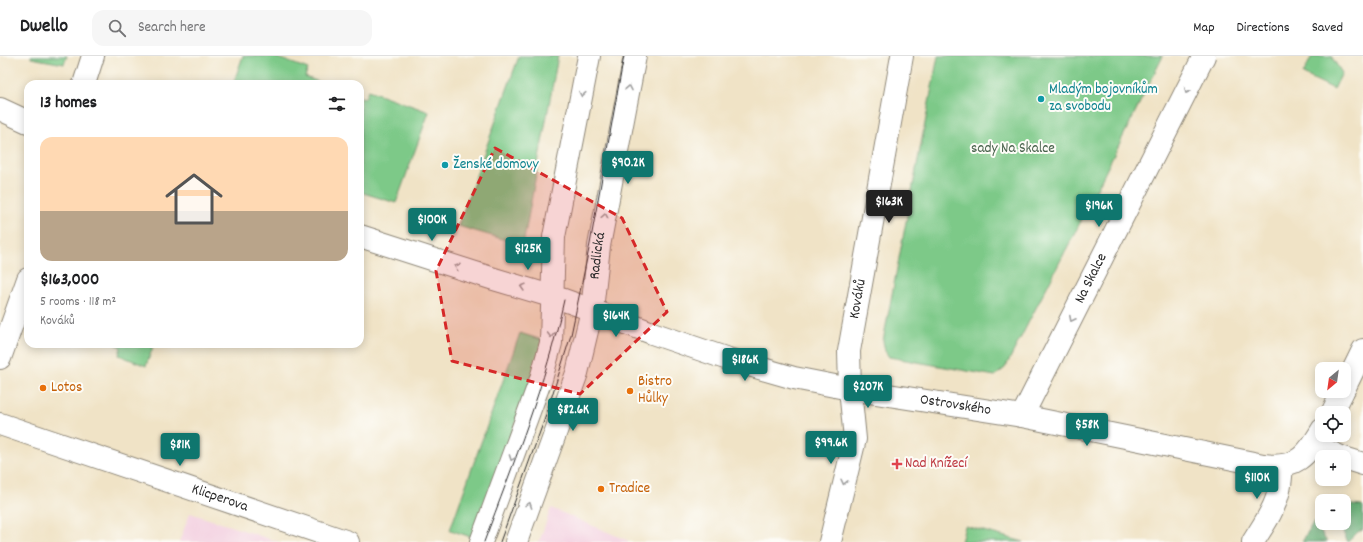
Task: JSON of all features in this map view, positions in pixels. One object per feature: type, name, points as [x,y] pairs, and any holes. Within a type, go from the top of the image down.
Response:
[{"type":"street","points":[[85,80],[93,56]]},
{"type":"street","points":[[481,542],[541,380],[550,343],[554,237],[589,56]]},
{"type":"street","name":"Radlická","points":[[516,542],[576,373],[592,310],[599,246],[635,56]]},
{"type":"street","name":"Kováků","points":[[830,542],[855,439],[850,389],[849,351],[902,56]]},
{"type":"street","name":"Na Skalce","points":[[1022,416],[1204,56]]},
{"type":"street","points":[[0,109],[24,120]]},
{"type":"street","name":"Ostrovského","points":[[364,237],[578,304],[652,333],[728,359],[794,378],[850,389],[1022,416],[1263,465],[1282,466]]},
{"type":"street","points":[[0,358],[24,291]]},
{"type":"street","points":[[1351,374],[1363,350]]},
{"type":"street","name":"Klicperova","points":[[0,424],[348,542]]},
{"type":"street","points":[[1254,542],[1276,501],[1280,486],[1282,466],[1300,460],[1308,453],[1315,442]]},
{"type":"street","points":[[1323,442],[1333,450]]},
{"type":"street","points":[[1351,460],[1363,464]]},
{"type":"highlighted area","points":[[495,148],[622,218],[667,312],[580,394],[452,361],[436,271]]},
{"type":"shaded area","points":[[551,508],[631,542],[539,542]]},
{"type":"shaded area","points":[[190,513],[279,542],[179,542]]},
{"type":"green space","points":[[31,56],[67,56],[64,64],[31,58]]},
{"type":"green space","points":[[243,56],[273,56],[308,69],[305,77],[314,80],[234,80]]},
{"type":"green space","points":[[519,56],[558,56],[523,245],[458,226]]},
{"type":"green space","name":"sady Na Skalce","points":[[938,56],[1163,56],[1084,215],[1005,368],[995,376],[889,357],[885,351],[883,341]]},
{"type":"green space","points":[[1312,56],[1331,56],[1342,73],[1334,89],[1303,74]]},
{"type":"green space","points":[[368,90],[429,112],[396,203],[364,193],[365,98]]},
{"type":"green space","points":[[520,333],[545,341],[474,538],[450,530]]},
{"type":"green space","points":[[121,348],[153,348],[146,366],[119,355]]},
{"type":"green space","points":[[1351,505],[1362,506],[1363,530],[1358,532],[1348,542],[1342,530],[1351,530]]},
{"type":"green space","points":[[1314,521],[1315,530],[1320,530],[1327,542],[1302,542]]},
{"type":"green space","points":[[965,526],[1024,542],[961,542]]},
{"type":"tram line","points":[[500,542],[545,418],[571,335],[590,244],[624,56]]},
{"type":"tram line","points":[[484,542],[539,392],[557,331],[564,300]]},
{"type":"place","name":"Mladým bojovníkům za svobodu","points":[[1041,99]]},
{"type":"place","name":"Ženské domovy","points":[[445,165]]},
{"type":"place","name":"Lotos","points":[[43,388]]},
{"type":"place","name":"Bistro Hůlky","points":[[630,391]]},
{"type":"place","name":"Nad Knížecí","points":[[897,464]]},
{"type":"place","name":"Tradice","points":[[601,489]]}]
